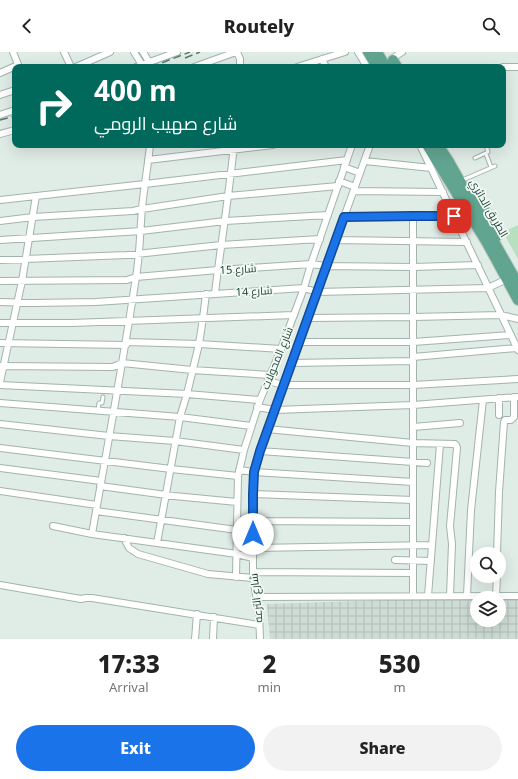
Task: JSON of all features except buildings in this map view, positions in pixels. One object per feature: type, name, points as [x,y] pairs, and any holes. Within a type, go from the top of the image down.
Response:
[{"type":"main road","points":[[368,52],[375,64]]},
{"type":"main road","points":[[377,52],[393,62]]},
{"type":"main road","name":"الطريق الدائري","points":[[429,148],[487,243],[518,300]]},
{"type":"main road","name":"الطريق الدائري","points":[[438,148],[439,164],[498,249],[518,284]]},
{"type":"main road","points":[[447,148],[492,223],[498,249]]},
{"type":"street","points":[[64,52],[70,64]]},
{"type":"street","points":[[134,52],[138,64]]},
{"type":"street","points":[[143,52],[149,62]]},
{"type":"street","points":[[144,64],[167,54],[176,52]]},
{"type":"street","points":[[202,64],[236,52],[240,59],[240,64]]},
{"type":"street","points":[[306,64],[345,52]]},
{"type":"street","points":[[358,52],[365,64]]},
{"type":"street","points":[[393,62],[402,52]]},
{"type":"street","points":[[15,53],[18,64]]},
{"type":"street","points":[[83,64],[108,53]]},
{"type":"street","points":[[322,59],[324,64]]},
{"type":"street","points":[[506,67],[518,67]]},
{"type":"street","points":[[0,72],[12,68]]},
{"type":"street","points":[[0,95],[12,91]]},
{"type":"street","points":[[0,115],[12,111]]},
{"type":"street","points":[[0,134],[12,131]]},
{"type":"street","points":[[92,534],[126,344],[136,277],[142,208],[150,148]]},
{"type":"street","points":[[148,160],[227,148]]},
{"type":"street","points":[[215,293],[234,148]]},
{"type":"street","name":"شارع المحولات","points":[[236,577],[237,502],[239,473],[244,450],[257,407],[304,288],[351,148]]},
{"type":"street","name":"شارع الترعه","points":[[260,639],[259,611],[253,584],[254,472],[274,410],[369,148]]},
{"type":"street","points":[[291,363],[413,359],[518,349],[443,192],[439,164],[423,148]]},
{"type":"street","points":[[0,200],[347,160]]},
{"type":"street","points":[[364,161],[439,164]]},
{"type":"street","points":[[344,167],[360,173]]},
{"type":"street","points":[[0,221],[133,211],[142,208],[228,196],[339,184],[354,189],[443,192]]},
{"type":"street","points":[[36,196],[22,281],[2,366],[0,383],[187,394],[260,400]]},
{"type":"street","points":[[0,240],[141,231],[225,221],[328,215]]},
{"type":"street","points":[[413,216],[413,596]]},
{"type":"street","points":[[344,217],[454,216]]},
{"type":"street","points":[[0,260],[139,254],[221,245],[320,240]]},
{"type":"street","points":[[336,240],[467,242]]},
{"type":"street","name":"شارع 15","points":[[0,281],[127,280],[136,277],[311,264],[326,266],[478,265]]},
{"type":"street","name":"شارع 14","points":[[0,302],[96,302],[304,288],[317,292],[488,288],[507,279]]},
{"type":"street","points":[[157,543],[180,417],[199,344],[204,318],[206,294]]},
{"type":"street","points":[[0,323],[129,322],[294,315]]},
{"type":"street","points":[[308,318],[501,315],[518,319]]},
{"type":"street","points":[[299,342],[413,342],[511,335]]},
{"type":"street","points":[[0,344],[199,344],[281,349]]},
{"type":"street","points":[[2,366],[114,367],[122,363],[269,378],[283,385],[413,385],[518,379]]},
{"type":"street","points":[[257,407],[274,410],[413,405],[516,397],[514,417],[511,420],[505,420],[504,422],[499,492],[497,547]]},
{"type":"street","points":[[499,398],[499,415]]},
{"type":"street","points":[[257,597],[467,596],[471,510],[483,400]]},
{"type":"street","points":[[0,403],[180,417],[251,426]]},
{"type":"street","points":[[413,427],[460,423]]},
{"type":"street","points":[[0,424],[109,436],[175,441],[244,450]]},
{"type":"street","points":[[268,429],[413,443],[456,445],[457,448],[450,526],[452,544],[450,596]]},
{"type":"street","points":[[428,596],[440,444]]},
{"type":"street","points":[[0,448],[171,469],[239,473],[254,472],[413,482]]},
{"type":"street","points":[[260,451],[427,463]]},
{"type":"street","points":[[0,468],[166,494],[237,502]]},
{"type":"street","points":[[0,491],[161,520],[237,530]]},
{"type":"street","points":[[253,494],[413,500]]},
{"type":"street","points":[[253,521],[413,522]]},
{"type":"street","points":[[54,526],[92,534],[237,554],[253,558]]},
{"type":"street","points":[[124,538],[129,548],[138,554],[208,574],[236,577],[253,575],[413,573]]},
{"type":"street","points":[[253,548],[432,546]]},
{"type":"street","points":[[395,560],[431,561]]},
{"type":"street","points":[[0,585],[81,599],[92,598],[259,625]]},
{"type":"street","points":[[506,596],[518,596]]},
{"type":"street","points":[[195,639],[197,614]]},
{"type":"street","points":[[213,639],[214,617]]},
{"type":"lane","points":[[465,179],[493,166],[486,154],[488,151],[487,148]]},
{"type":"lane","points":[[475,158],[486,154]]},
{"type":"lane","points":[[98,410],[99,403],[102,403],[103,396]]},
{"type":"shaded area","points":[[449,598],[470,599],[470,627],[506,627],[506,599],[518,599],[518,639],[270,639],[267,604]]},
{"type":"green space","points":[[518,225],[518,259],[503,232]]},
{"type":"railway","points":[[159,64],[190,52]]},
{"type":"railway","points":[[185,58],[200,52]]},
{"type":"railway","points":[[0,120],[12,117]]},
{"type":"route","points":[[253,534],[254,472],[260,451],[344,217],[454,216]]}]
